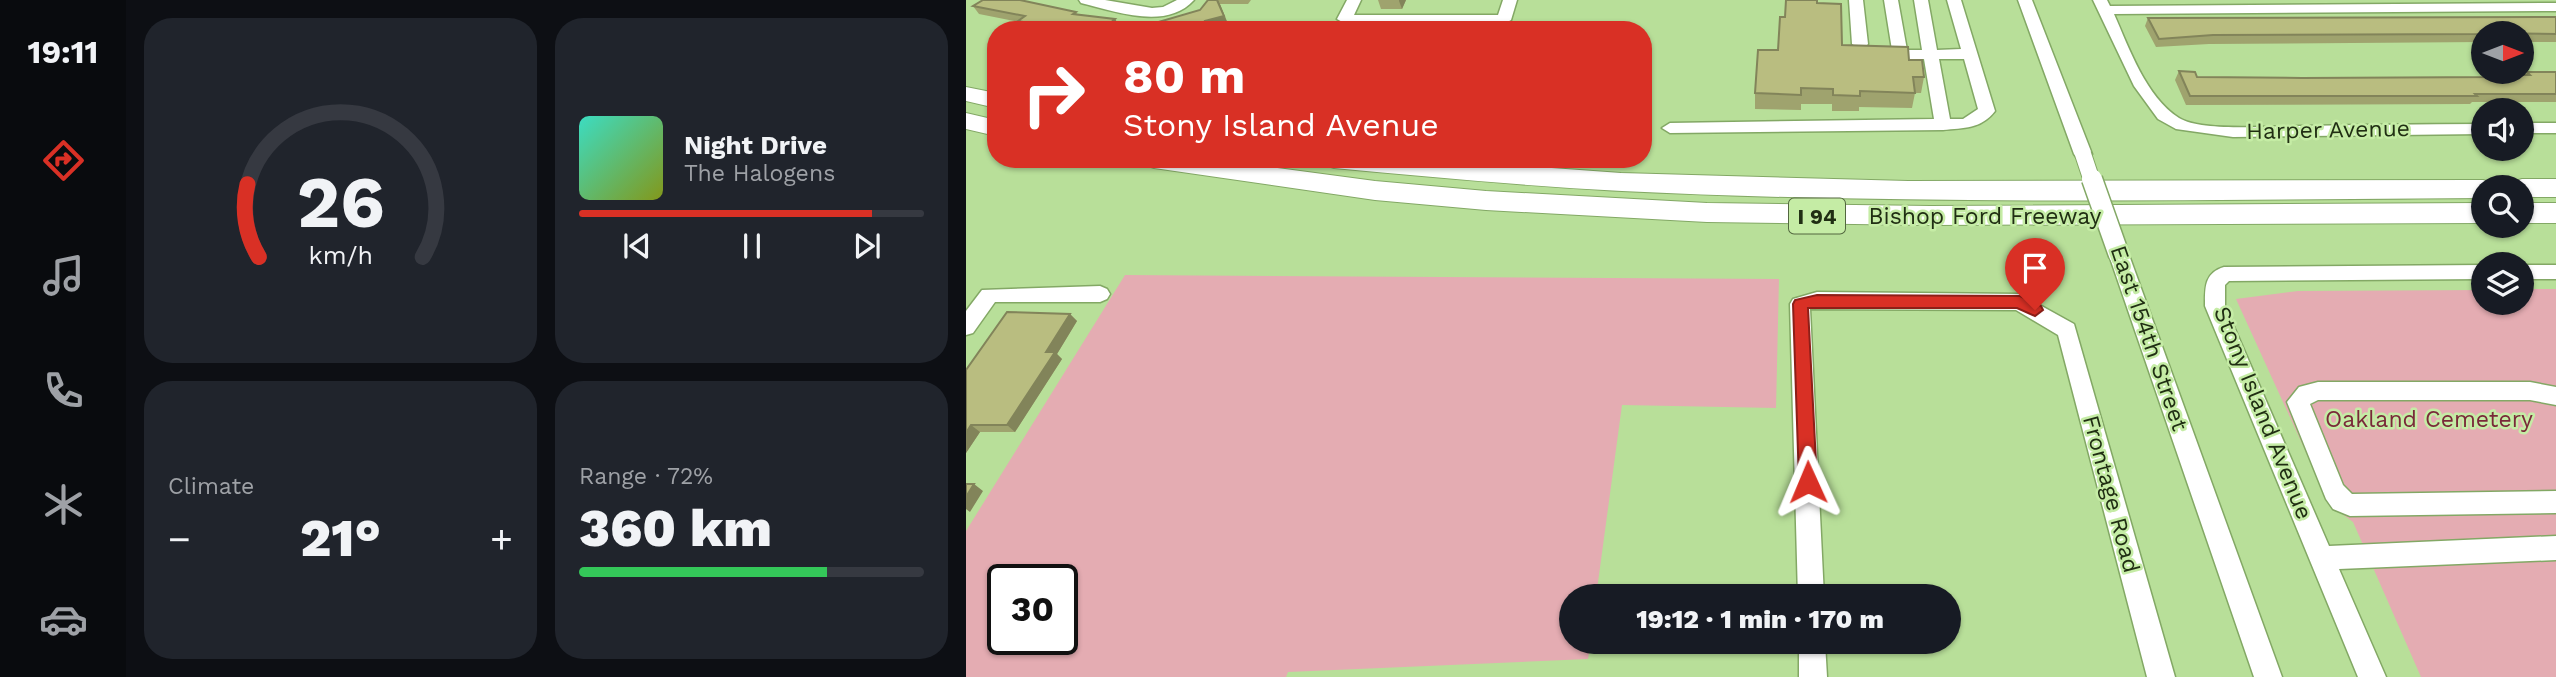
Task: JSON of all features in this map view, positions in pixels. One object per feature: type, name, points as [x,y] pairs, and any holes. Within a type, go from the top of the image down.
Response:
[{"type":"highway","points":[[966,94],[987,99]]},
{"type":"highway","points":[[966,121],[987,126]]},
{"type":"highway","name":"Bishop Ford Freeway","points":[[1212,168],[1404,194],[1546,206],[1696,214],[1856,216],[2471,213]]},
{"type":"highway","name":"Bishop Ford Freeway","points":[[1426,168],[1519,177],[1830,190],[2471,188]]},
{"type":"highway","points":[[2534,188],[2556,188]]},
{"type":"highway","points":[[2534,213],[2556,213]]},
{"type":"street","points":[[1086,0],[1153,13],[1178,9],[1187,0]]},
{"type":"street","points":[[1354,0],[1344,19],[1504,20],[1510,0]]},
{"type":"street","points":[[1856,0],[1861,48],[1876,55],[1969,54]]},
{"type":"street","points":[[1891,0],[1900,54]]},
{"type":"street","points":[[1921,0],[1943,124]]},
{"type":"street","points":[[1670,128],[1967,124],[1987,111],[1954,0]]},
{"type":"street","name":"East 154th Street","points":[[2025,0],[2083,154],[2269,677]]},
{"type":"street","points":[[2102,5],[2556,7]]},
{"type":"street","name":"Harper Avenue","points":[[2102,5],[2144,92],[2174,123],[2199,129],[2233,132],[2471,129]]},
{"type":"street","points":[[2534,128],[2556,128]]},
{"type":"street","name":"Stony Island Avenue","points":[[2372,677],[2215,306],[2215,283],[2224,274],[2471,272]]},
{"type":"street","points":[[2534,272],[2556,272]]},
{"type":"street","points":[[966,327],[989,295],[1100,293]]},
{"type":"street","name":"Frontage Road","points":[[1811,584],[1800,304],[1817,300],[2020,302],[2067,330],[2161,677]]},
{"type":"street","points":[[2556,396],[2530,391],[2318,391],[2307,393],[2298,402],[2334,492],[2350,505],[2556,502]]},
{"type":"street","points":[[2322,558],[2556,548]]},
{"type":"street","points":[[1812,654],[1813,677]]},
{"type":"green space","points":[[1125,275],[1779,279],[1776,408],[1622,405],[1598,584],[1559,584],[1559,654],[1589,654],[1588,659],[1288,672],[1286,677],[966,677],[966,531]]},
{"type":"green space","name":"Oakland Cemetery","points":[[2534,289],[2556,289],[2556,677],[2421,677],[2353,522],[2330,505],[2236,299],[2298,291],[2471,290],[2471,315],[2534,315]]},
{"type":"building","points":[[983,0],[1020,0],[1076,12],[1073,14],[1115,19],[1018,21],[1025,16],[973,6]]},
{"type":"building","points":[[1208,0],[1217,0],[1224,16],[1205,21],[1162,21],[1200,10]]},
{"type":"building","points":[[1786,0],[1817,0],[1817,3],[1841,4],[1842,45],[1908,47],[1909,60],[1922,60],[1924,77],[1913,77],[1915,93],[1860,91],[1860,96],[1833,95],[1833,89],[1801,88],[1801,95],[1755,93],[1758,50],[1778,50],[1780,17],[1785,17]]},
{"type":"building","points":[[2556,17],[2556,34],[2534,34],[2534,21],[2471,21],[2471,34],[2213,35],[2159,39],[2148,18]]},
{"type":"building","points":[[2179,71],[2195,72],[2197,77],[2471,77],[2471,84],[2534,84],[2534,72],[2556,72],[2556,94],[2190,96]]},
{"type":"building","points":[[1007,312],[1070,314],[1046,352],[1055,352],[1007,425],[971,425],[966,433],[966,370]]},
{"type":"building","points":[[966,484],[974,484],[966,497]]},
{"type":"route","points":[[1808,482],[1800,304],[1817,300],[2020,302],[2035,310]]}]
